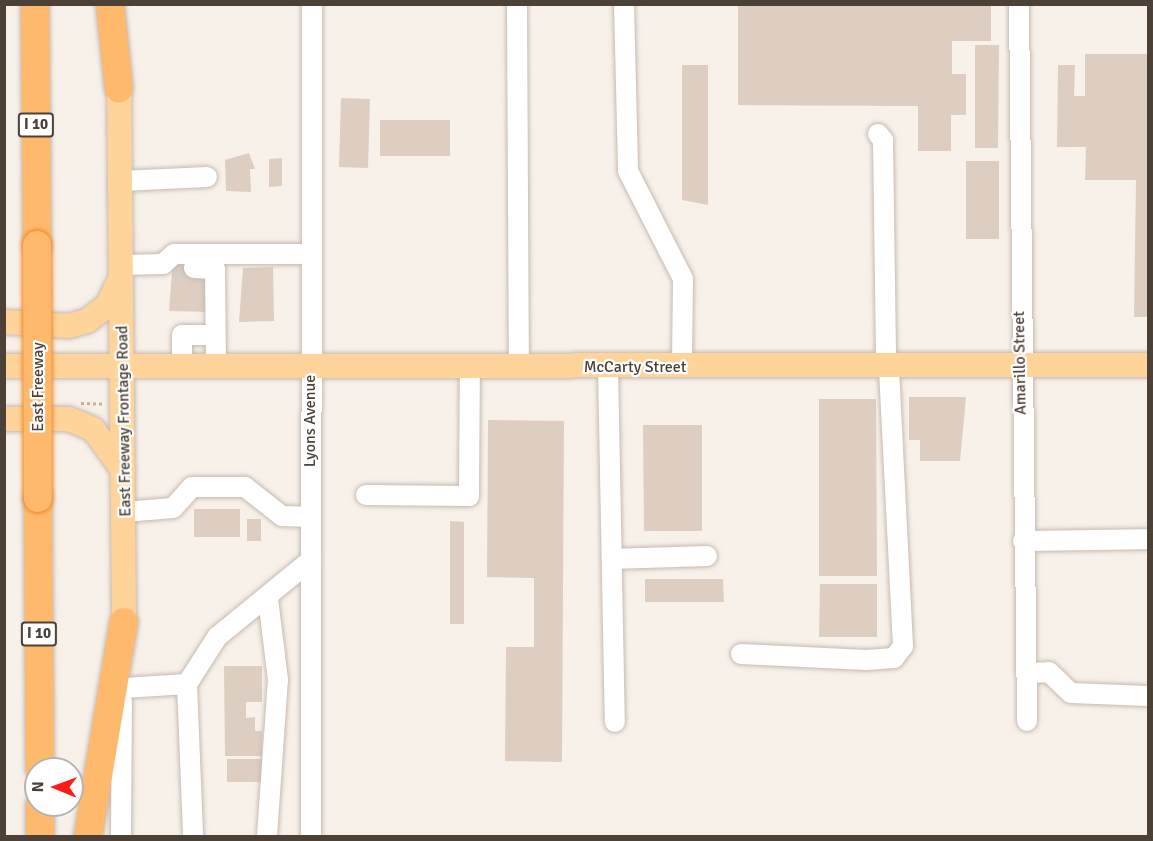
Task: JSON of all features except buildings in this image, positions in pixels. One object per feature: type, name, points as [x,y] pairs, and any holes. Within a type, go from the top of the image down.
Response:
[{"type":"highway","name":"East Freeway","points":[[35,4],[39,757]]},
{"type":"highway","points":[[110,4],[119,89]]},
{"type":"highway","points":[[88,837],[124,622]]},
{"type":"highway","points":[[40,817],[40,837]]},
{"type":"main road","name":"East Freeway Frontage Road","points":[[118,4],[123,266],[124,622]]},
{"type":"main road","points":[[4,322],[69,326],[87,321],[107,306],[123,266]]},
{"type":"main road","name":"McCarty Street","points":[[4,366],[1149,365]]},
{"type":"main road","points":[[4,419],[69,419],[101,437],[123,470]]},
{"type":"street","name":"Lyons Avenue","points":[[311,837],[312,4]]},
{"type":"street","points":[[517,4],[519,367]]},
{"type":"street","points":[[624,4],[628,171],[682,279],[682,366]]},
{"type":"street","name":"Amarillo Street","points":[[1019,4],[1019,365],[1027,721]]},
{"type":"street","points":[[741,654],[866,660],[894,658],[903,646],[888,366],[883,140],[878,135]]},
{"type":"street","points":[[121,181],[207,177]]},
{"type":"street","points":[[123,266],[167,266],[174,254],[215,261],[310,254]]},
{"type":"street","points":[[194,268],[215,261]]},
{"type":"street","points":[[215,261],[216,366]]},
{"type":"street","points":[[182,366],[182,335],[215,336]]},
{"type":"street","points":[[608,366],[615,722]]},
{"type":"street","points":[[366,495],[469,496],[470,367]]},
{"type":"street","points":[[124,512],[168,510],[192,487],[245,488],[282,516],[311,517]]},
{"type":"street","points":[[1023,541],[1149,539]]},
{"type":"street","points":[[612,560],[707,556]]},
{"type":"street","points":[[193,837],[187,684],[217,637],[268,598],[311,560]]},
{"type":"street","points":[[267,837],[279,680],[268,598]]},
{"type":"street","name":"East Freeway Frontage Road","points":[[121,837],[124,622]]},
{"type":"street","points":[[1026,673],[1049,672],[1071,693],[1149,696]]},
{"type":"street","points":[[124,688],[187,684]]},
{"type":"tunnel","points":[[172,268],[194,268]]}]
